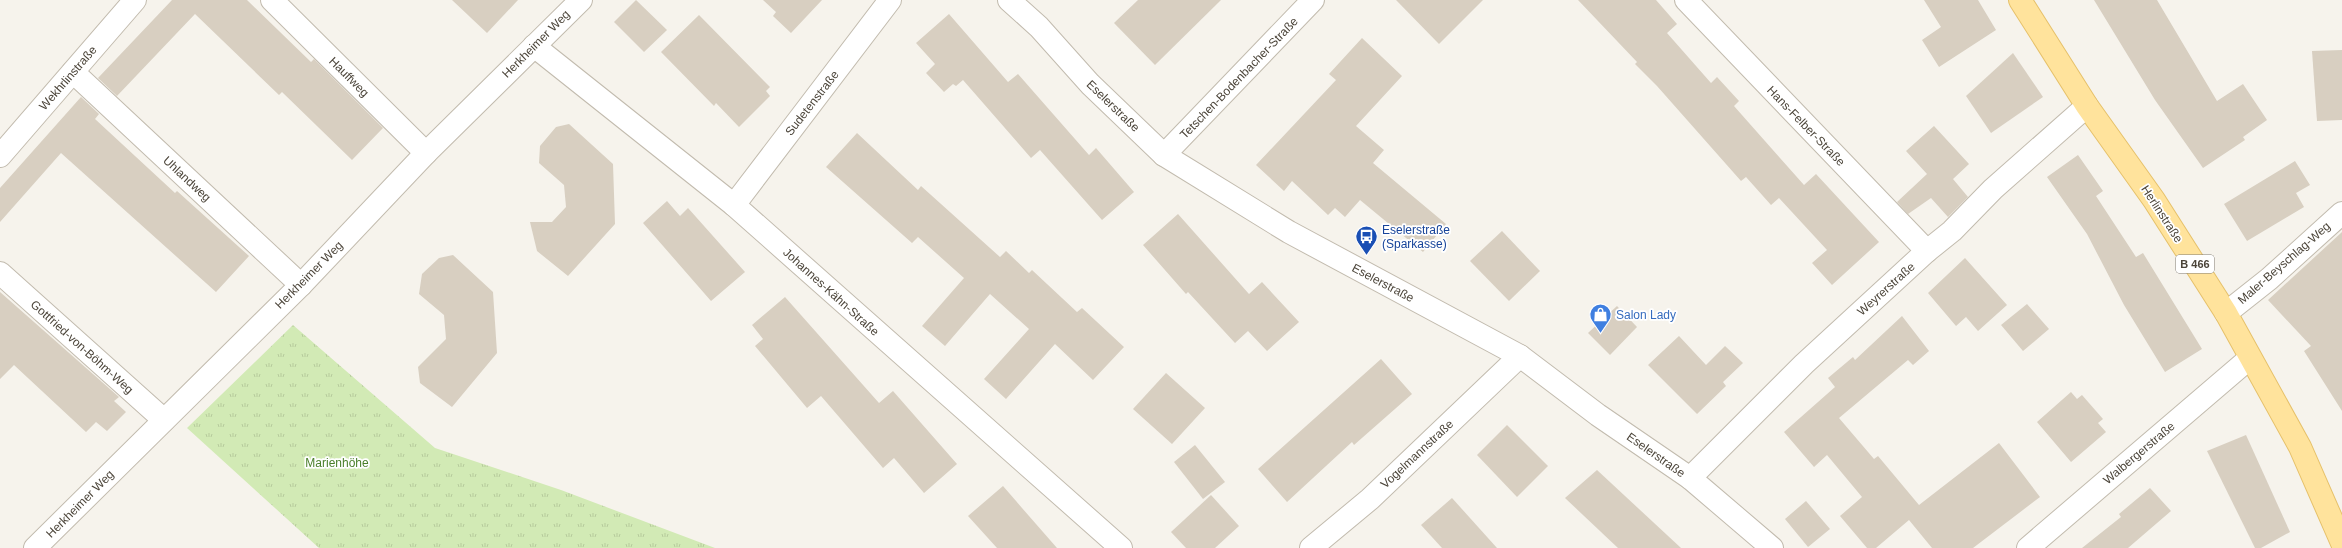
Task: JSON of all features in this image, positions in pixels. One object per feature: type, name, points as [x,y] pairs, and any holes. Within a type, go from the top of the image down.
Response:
[{"type":"main road","name":"Herlinstraße","points":[[2020,0],[2087,106],[2154,200],[2226,313],[2300,447],[2342,543]]},
{"type":"street","name":"Wekhrlinstraße","points":[[1,153],[135,0]]},
{"type":"street","name":"Hauffweg","points":[[272,0],[426,153]]},
{"type":"street","name":"Herkheimer Weg","points":[[35,548],[301,285],[426,153],[580,0]]},
{"type":"street","name":"Sudetenstraße","points":[[734,205],[890,0]]},
{"type":"street","name":"Eselerstraße","points":[[1009,0],[1039,27],[1090,84],[1164,155],[1296,236],[1520,356],[1598,415],[1690,478],[1772,548]]},
{"type":"street","name":"Tetschen-Bodenbacher-Straße","points":[[1164,155],[1313,0]]},
{"type":"street","name":"Hans-Felber-Straße","points":[[1686,0],[1927,251]]},
{"type":"street","name":"Johannes-Kähn-Straße","points":[[534,46],[734,205],[1121,548]]},
{"type":"street","name":"Uhlandweg","points":[[73,72],[301,285]]},
{"type":"street","name":"Weyrerstraße","points":[[1690,478],[1804,364],[1927,251],[1952,231],[1993,189],[2087,106]]},
{"type":"street","name":"Maler-Beyschlag-Weg","points":[[2226,313],[2270,279],[2342,213]]},
{"type":"street","name":"Gottfried-von-Böhm-Weg","points":[[0,273],[164,420]]},
{"type":"street","name":"Vogelmannstraße","points":[[1311,548],[1370,499],[1520,356]]},
{"type":"street","name":"Walbergerstraße","points":[[2028,548],[2250,358]]},
{"type":"green space","name":"Marienhöhe","points":[[293,325],[435,448],[561,490],[715,548],[319,548],[187,428]]},
{"type":"building","points":[[172,0],[247,0],[311,62],[314,59],[383,128],[352,160],[282,92],[279,95],[195,14],[117,96],[98,78]]},
{"type":"building","points":[[452,0],[518,0],[487,33]]},
{"type":"building","points":[[636,0],[667,30],[644,52],[614,22]]},
{"type":"building","points":[[763,0],[822,0],[791,33],[773,16],[776,12]]},
{"type":"building","points":[[1138,0],[1221,0],[1155,65],[1114,23]]},
{"type":"building","points":[[1396,0],[1483,0],[1439,44]]},
{"type":"building","points":[[1578,0],[1656,0],[1677,24],[1667,33],[1711,83],[1717,77],[1739,101],[1734,106],[1804,185],[1816,174],[1879,242],[1832,285],[1812,263],[1827,250],[1779,198],[1771,205],[1746,177],[1741,181],[1657,86],[1635,64],[1637,62]]},
{"type":"building","points":[[1924,0],[1978,0],[1996,30],[1939,67],[1922,40],[1941,27]]},
{"type":"building","points":[[2094,0],[2157,0],[2217,101],[2243,84],[2267,120],[2243,137],[2245,140],[2203,168],[2155,100]]},
{"type":"building","points":[[949,14],[1008,82],[1018,74],[1089,155],[1096,148],[1134,192],[1102,220],[1040,150],[1031,158],[963,80],[956,86],[953,84],[944,92],[926,73],[935,64],[916,43]]},
{"type":"building","points":[[699,15],[770,87],[766,91],[770,96],[739,127],[716,103],[714,106],[661,52]]},
{"type":"building","points":[[1362,38],[1402,76],[1356,126],[1384,150],[1373,163],[1446,224],[1423,252],[1360,200],[1345,217],[1335,208],[1328,215],[1292,181],[1284,191],[1256,165],[1336,80],[1329,74]]},
{"type":"building","points":[[2342,50],[2342,120],[2317,121],[2312,51]]},
{"type":"building","points":[[2013,53],[2043,97],[1991,133],[1966,96]]},
{"type":"building","points":[[81,97],[99,114],[95,119],[175,193],[177,191],[249,256],[216,292],[61,153],[0,222],[0,188]]},
{"type":"building","points":[[569,124],[613,164],[615,224],[568,276],[537,251],[530,222],[552,222],[566,207],[564,185],[539,163],[540,146],[556,127]]},
{"type":"building","points":[[1934,126],[1969,164],[1953,179],[1968,197],[1948,217],[1931,198],[1908,214],[1897,202],[1927,174],[1906,151]]},
{"type":"building","points":[[857,133],[918,190],[921,186],[1000,257],[1006,251],[1029,273],[1032,270],[1077,312],[1082,308],[1124,347],[1093,380],[1055,344],[1006,399],[984,379],[1029,329],[990,294],[945,346],[922,326],[964,278],[918,237],[912,243],[826,167]]},
{"type":"building","points":[[2078,155],[2103,191],[2096,196],[2136,257],[2143,253],[2202,349],[2165,372],[2124,305],[2087,234],[2047,177]]},
{"type":"building","points":[[2295,161],[2310,185],[2296,193],[2304,207],[2247,241],[2224,204]]},
{"type":"building","points":[[667,201],[680,216],[688,208],[745,272],[711,301],[643,223]]},
{"type":"building","points":[[1178,214],[1249,294],[1262,282],[1299,322],[1267,351],[1248,331],[1235,343],[1188,292],[1186,294],[1143,245]]},
{"type":"building","points":[[1502,231],[1540,271],[1509,301],[1470,261]]},
{"type":"building","points":[[2342,232],[2342,411],[2304,351],[2311,346],[2268,300]]},
{"type":"building","points":[[453,255],[493,292],[497,353],[452,407],[420,383],[418,367],[446,339],[444,315],[419,294],[422,274],[439,258]]},
{"type":"building","points":[[1965,258],[2007,305],[1978,331],[1966,317],[1956,326],[1928,293]]},
{"type":"building","points":[[0,292],[119,397],[114,401],[126,412],[107,431],[96,422],[86,432],[14,365],[0,379]]},
{"type":"building","points":[[785,297],[879,403],[893,391],[957,464],[924,493],[894,458],[883,468],[821,396],[807,408],[755,346],[763,339],[752,325]]},
{"type":"building","points":[[2027,304],[2049,329],[2023,351],[2001,325]]},
{"type":"building","points":[[1617,306],[1637,327],[1610,355],[1588,333]]},
{"type":"building","points":[[1902,316],[1929,351],[1913,365],[1908,360],[1839,418],[1874,459],[1878,456],[1919,505],[1999,443],[2040,497],[1973,548],[1932,548],[1909,520],[1876,548],[1867,548],[1840,516],[1862,497],[1827,455],[1814,467],[1784,432],[1835,387],[1828,378],[1853,357],[1855,360]]},
{"type":"building","points":[[1679,336],[1706,365],[1725,346],[1743,363],[1723,382],[1726,386],[1697,414],[1648,365]]},
{"type":"building","points":[[1381,359],[1412,394],[1354,445],[1352,442],[1287,502],[1258,469]]},
{"type":"building","points":[[1166,373],[1205,408],[1172,444],[1133,409]]},
{"type":"building","points":[[2071,392],[2077,399],[2082,395],[2103,419],[2098,423],[2106,432],[2071,462],[2037,422]]},
{"type":"building","points":[[1507,425],[1548,466],[1517,497],[1477,455]]},
{"type":"building","points":[[2246,435],[2290,532],[2261,548],[2255,548],[2207,451]]},
{"type":"building","points":[[1195,445],[1225,482],[1203,499],[1174,462]]},
{"type":"building","points":[[1597,470],[1681,548],[1618,548],[1565,498]]},
{"type":"building","points":[[1003,486],[1057,548],[997,548],[968,516]]},
{"type":"building","points":[[2150,488],[2171,511],[2128,548],[2082,548],[2121,517],[2119,514]]},
{"type":"building","points":[[1211,495],[1239,526],[1215,548],[1186,548],[1171,532]]},
{"type":"building","points":[[1452,498],[1497,548],[1442,548],[1421,525]]},
{"type":"building","points":[[1806,501],[1830,529],[1808,547],[1785,519]]},
{"type":"place","name":"Eselerstraße (Sparkasse)","points":[[1367,256]]},
{"type":"place","name":"Salon Lady","points":[[1600,334]]}]
